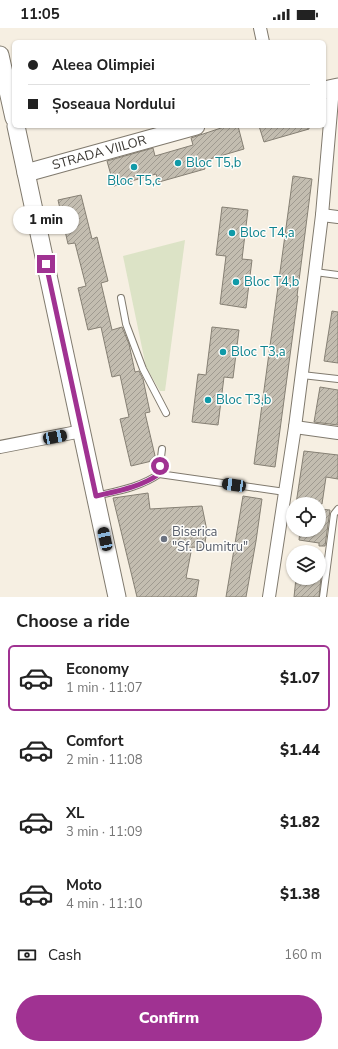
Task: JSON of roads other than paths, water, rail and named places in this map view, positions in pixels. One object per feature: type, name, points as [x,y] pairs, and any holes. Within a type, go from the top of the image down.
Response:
[{"type":"street","points":[[260,28],[263,40]]},
{"type":"street","points":[[0,55],[12,109]]},
{"type":"street","points":[[269,597],[295,427],[315,272],[322,215],[332,88]]},
{"type":"street","points":[[16,128],[117,597]]},
{"type":"street","name":"STRADA VIILOR","points":[[26,173],[189,128]]},
{"type":"street","points":[[322,215],[338,218]]},
{"type":"street","points":[[295,427],[338,434]]},
{"type":"street","points":[[0,447],[82,431]]},
{"type":"lane","points":[[315,272],[338,275]]},
{"type":"lane","points":[[121,298],[126,324],[143,369],[166,413]]},
{"type":"lane","points":[[302,375],[338,379]]},
{"type":"lane","points":[[159,474],[162,449]]},
{"type":"lane","points":[[96,496],[135,486],[151,480],[159,474],[285,492]]},
{"type":"lane","points":[[322,597],[334,514],[338,509]]},
{"type":"place","name":"Bloc T5,b","points":[[178,163]]},
{"type":"place","name":"Bloc T5,c","points":[[134,167]]},
{"type":"place","name":"Bloc T4,a","points":[[232,233]]},
{"type":"place","name":"Bloc T4,b","points":[[236,282]]},
{"type":"place","name":"Bloc T3,a","points":[[223,352]]},
{"type":"place","name":"Bloc T3,b","points":[[208,400]]},
{"type":"place","name":"Biserica \"Sf. Dumitru\"","points":[[164,539]]}]
